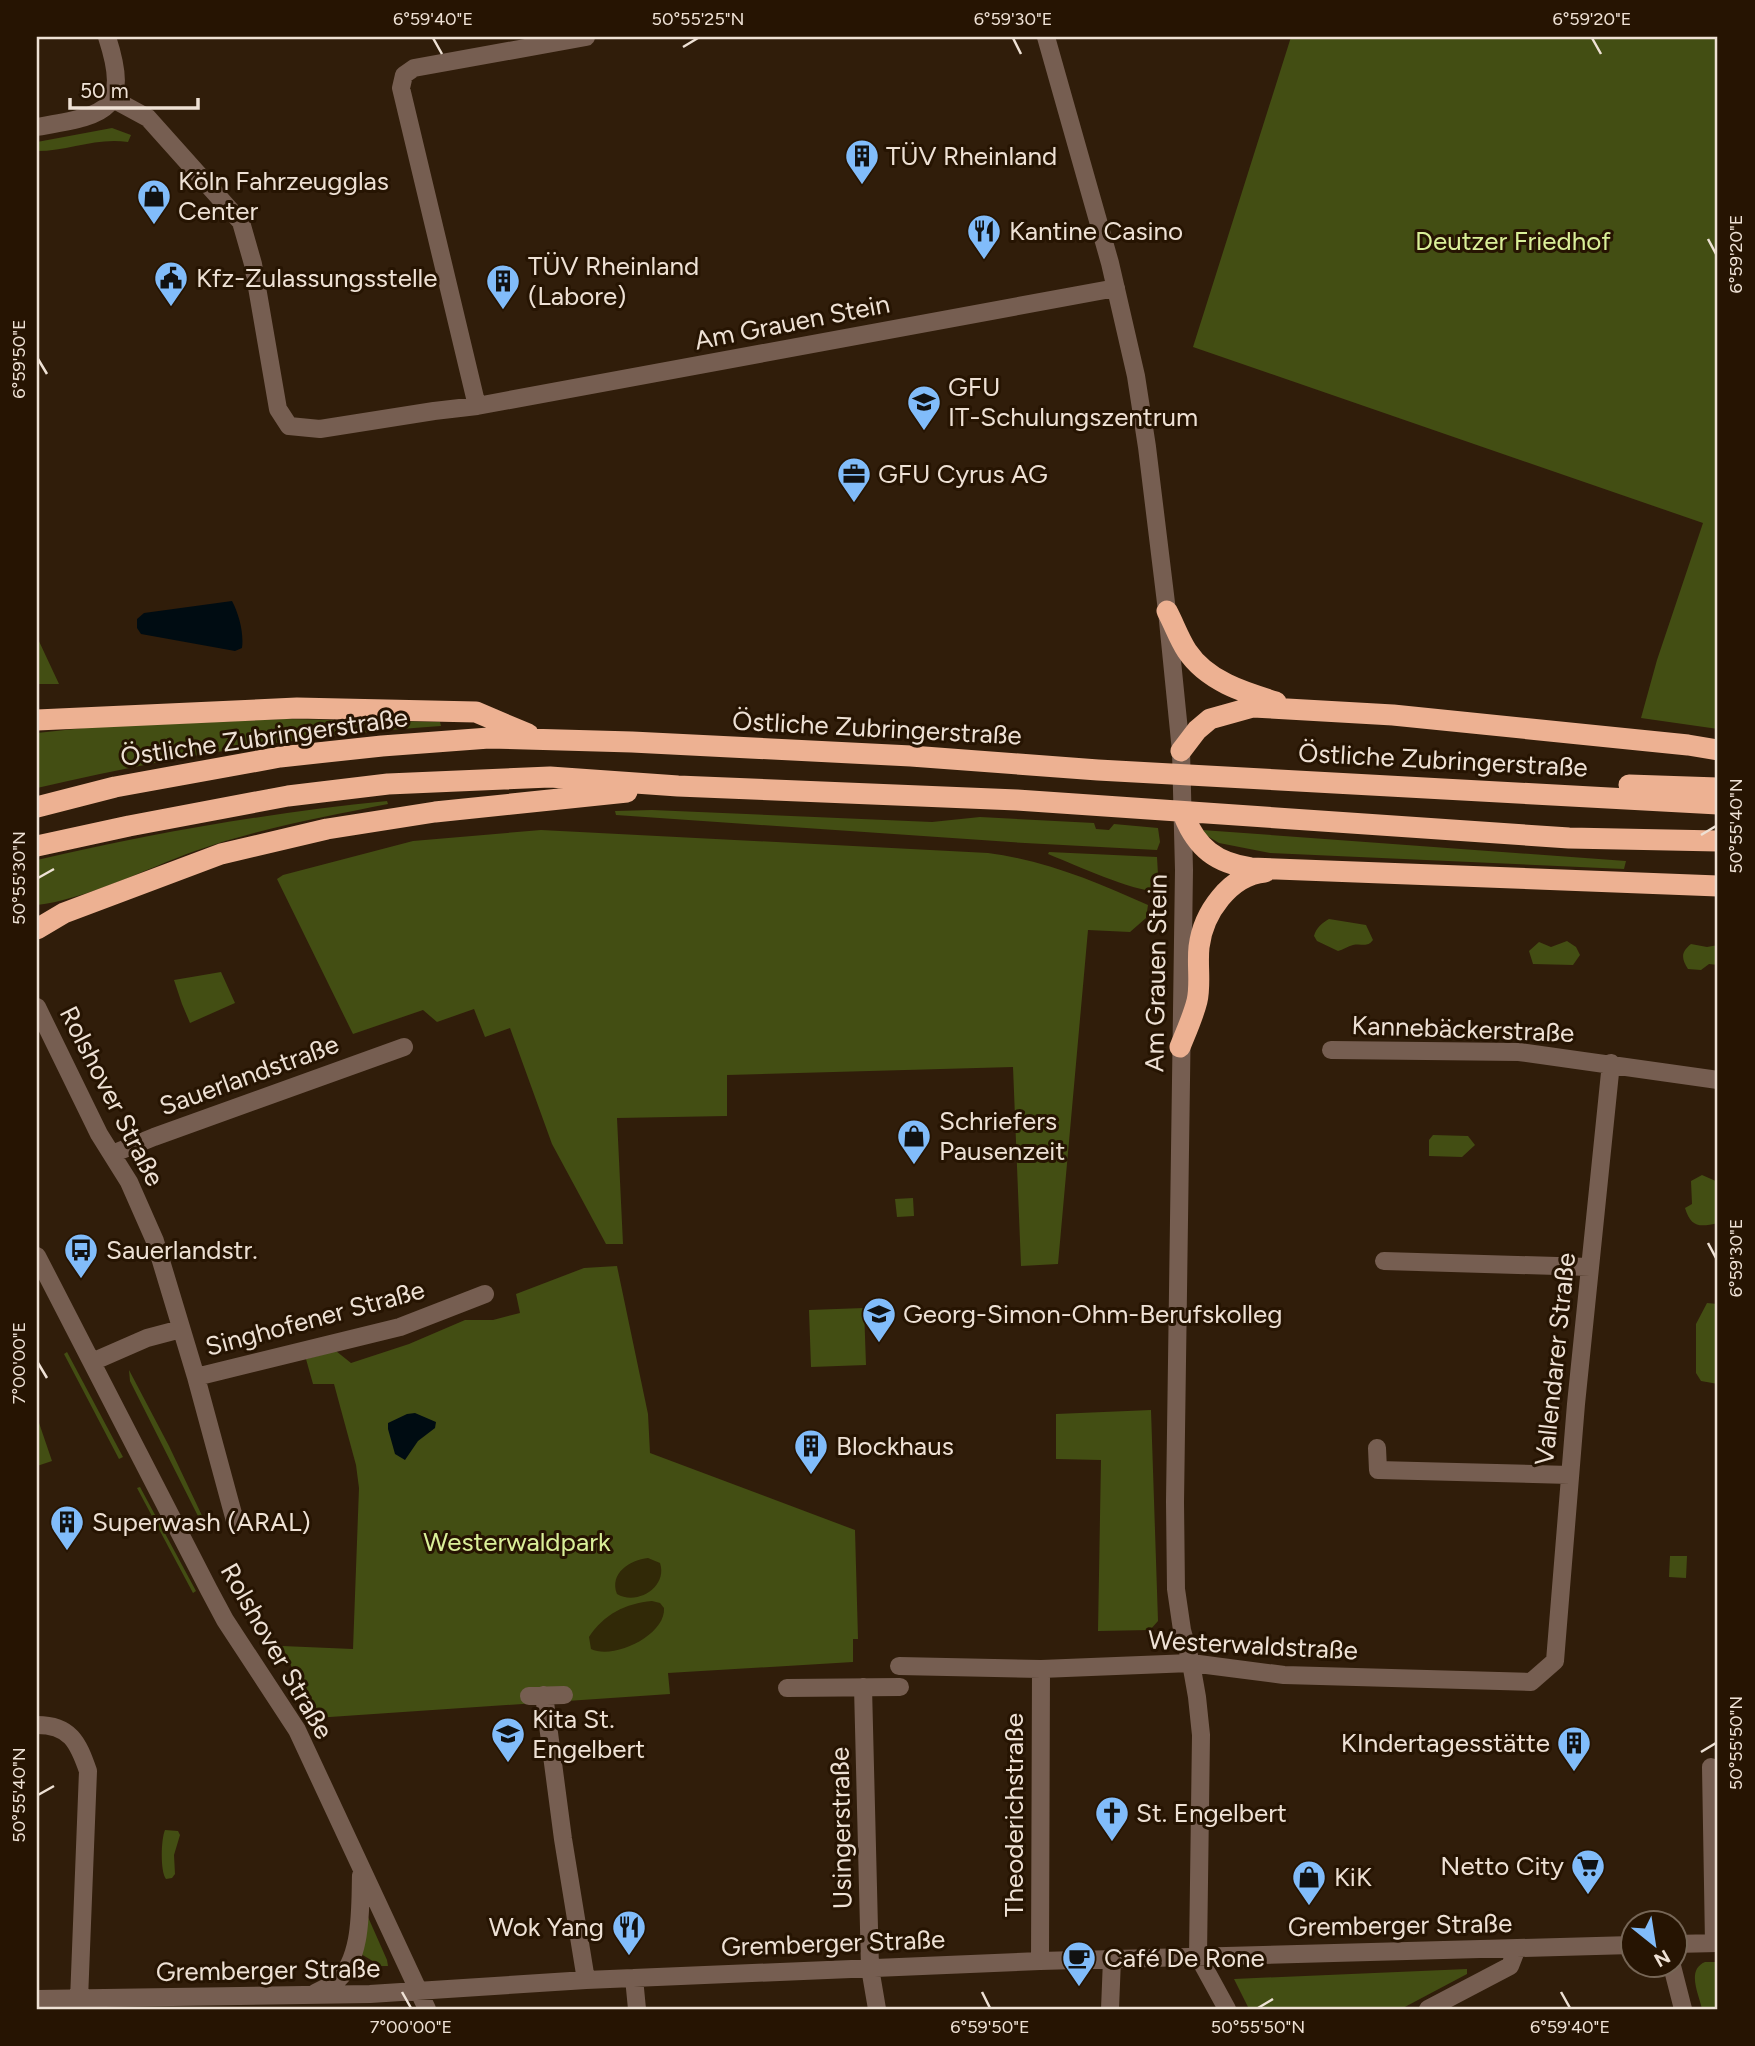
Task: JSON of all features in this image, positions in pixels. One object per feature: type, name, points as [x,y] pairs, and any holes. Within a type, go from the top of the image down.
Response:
[{"type":"highway","points":[[1167,611],[1187,651],[1208,674],[1239,689],[1294,708]]},
{"type":"highway","points":[[1181,751],[1210,719],[1253,707],[1393,715],[1718,750]]},
{"type":"highway","points":[[43,721],[297,708],[476,712],[539,739]]},
{"type":"highway","name":"Östliche Zubringerstraße","points":[[37,807],[115,787],[280,758],[382,746],[489,738],[911,756],[1718,804]]},
{"type":"highway","points":[[37,846],[288,796],[388,783],[550,777],[678,786],[1017,800],[1718,849]]},
{"type":"highway","points":[[1467,790],[1578,783],[1718,788]]},
{"type":"highway","points":[[37,929],[64,913],[221,854],[327,830],[435,813],[678,786]]},
{"type":"highway","points":[[1184,816],[1194,838],[1212,856],[1232,866],[1718,886]]},
{"type":"highway","points":[[1569,838],[1718,841]]},
{"type":"highway","points":[[1180,1047],[1197,999],[1199,946],[1204,925],[1224,893],[1255,873],[1287,869]]},
{"type":"highway","points":[[37,915],[64,913]]},
{"type":"street","points":[[37,127],[95,115],[106,109],[113,99],[116,84],[107,37]]},
{"type":"street","points":[[477,406],[401,88],[404,75],[414,68],[586,37]]},
{"type":"street","name":"Am Grauen Stein","points":[[1046,37],[1116,288],[1136,376],[1167,611],[1181,751],[1184,816],[1175,1480],[1176,1589],[1182,1630],[1191,1663],[1201,1735],[1198,1956]]},
{"type":"street","name":"Am Grauen Stein","points":[[113,99],[148,118],[241,222],[253,264],[278,409],[289,426],[320,429],[477,406],[1116,288]]},
{"type":"street","name":"Rolshover Straße","points":[[37,1007],[99,1134],[129,1182],[155,1241],[197,1377],[235,1521]]},
{"type":"street","name":"Sauerlandstraße","points":[[111,1154],[404,1047]]},
{"type":"street","name":"Kannebäckerstraße","points":[[1331,1050],[1519,1052],[1718,1080]]},
{"type":"street","name":"Vallendarer Straße","points":[[1555,1661],[1570,1475],[1611,1063]]},
{"type":"street","name":"Rolshover Straße","points":[[37,1256],[219,1610],[297,1730],[427,2009]]},
{"type":"street","points":[[1384,1261],[1590,1267]]},
{"type":"street","name":"Singhofener Straße","points":[[197,1377],[400,1328],[485,1294]]},
{"type":"street","points":[[92,1362],[148,1338],[181,1329]]},
{"type":"street","points":[[1377,1448],[1378,1470],[1570,1475]]},
{"type":"street","name":"Westerwaldstraße","points":[[899,1666],[1041,1669],[1191,1663],[1283,1675],[1531,1682],[1555,1661]]},
{"type":"street","name":"Theoderichstraße","points":[[1040,1961],[1041,1669]]},
{"type":"street","name":"Usingerstraße","points":[[863,1687],[870,1968],[877,2009]]},
{"type":"street","points":[[788,1688],[900,1687]]},
{"type":"street","points":[[564,1695],[536,1696],[586,1980]]},
{"type":"street","points":[[37,1725],[51,1725],[65,1731],[80,1747],[88,1771],[79,2000]]},
{"type":"street","points":[[1688,1944],[1716,1943],[1711,1767]]},
{"type":"street","points":[[312,1995],[336,1982],[351,1958],[357,1939],[362,1871]]},
{"type":"street","name":"Gremberger Straße","points":[[37,1999],[418,1992],[586,1980],[1040,1961],[1618,1945]]},
{"type":"street","points":[[1428,2009],[1510,1966],[1517,1948]]},
{"type":"street","points":[[1198,1956],[1227,2009]]},
{"type":"street","points":[[1110,2009],[1112,1959]]},
{"type":"street","points":[[634,1978],[637,2009]]},
{"type":"street","points":[[1676,1980],[1683,2009]]},
{"type":"green space","name":"Deutzer Friedhof","points":[[1291,37],[1718,37],[1718,729],[1641,718],[1657,660],[1703,523],[1193,347]]},
{"type":"green space","points":[[112,128],[131,135],[128,142],[105,141],[37,151],[37,142]]},
{"type":"green space","points":[[37,637],[59,684],[37,684]]},
{"type":"green space","points":[[284,719],[440,722],[441,726],[338,735],[237,749],[138,766],[37,788],[37,733],[93,727]]},
{"type":"green space","points":[[387,801],[388,804],[290,824],[218,843],[75,897],[37,905],[37,860],[211,825],[298,811]]},
{"type":"green space","points":[[652,810],[932,822],[980,817],[1094,823],[1096,829],[1109,830],[1114,824],[1158,828],[1160,842],[1157,850],[1025,843],[616,815],[615,811]]},
{"type":"green space","points":[[541,830],[988,853],[1050,866],[1148,905],[1146,918],[1130,932],[1088,930],[1058,1264],[1021,1266],[1013,1067],[727,1075],[727,1116],[617,1118],[623,1244],[606,1244],[552,1144],[510,1028],[485,1037],[474,1009],[437,1022],[423,1010],[353,1034],[277,879],[283,875],[413,841]]},
{"type":"green space","points":[[1202,830],[1626,861],[1624,869],[1270,853],[1219,843]]},
{"type":"green space","points":[[1048,854],[1157,857],[1159,892],[1088,871]]},
{"type":"green space","points":[[1329,919],[1366,925],[1373,940],[1366,945],[1353,945],[1338,951],[1317,941],[1314,936],[1316,931]]},
{"type":"green space","points":[[1567,941],[1576,947],[1580,955],[1573,965],[1533,964],[1529,951],[1539,942],[1551,947]]},
{"type":"green space","points":[[1691,944],[1707,947],[1718,945],[1718,965],[1709,964],[1701,970],[1688,969],[1683,955]]},
{"type":"green space","points":[[221,972],[235,1003],[190,1023],[174,980]]},
{"type":"green space","points":[[1433,1135],[1468,1136],[1475,1145],[1462,1157],[1429,1156],[1429,1140]]},
{"type":"green space","points":[[1702,1175],[1718,1182],[1718,1223],[1693,1223],[1685,1208],[1692,1204],[1691,1181]]},
{"type":"green space","points":[[913,1198],[914,1216],[897,1217],[895,1199]]},
{"type":"green space","name":"Westerwaldpark","points":[[617,1266],[648,1414],[650,1453],[855,1530],[858,1639],[853,1639],[853,1662],[668,1673],[670,1694],[315,1718],[282,1646],[353,1649],[359,1488],[356,1465],[334,1384],[313,1384],[306,1359],[336,1351],[351,1363],[409,1344],[465,1320],[493,1320],[520,1313],[516,1294],[584,1268]]},
{"type":"green space","points":[[1707,1303],[1718,1304],[1718,1384],[1701,1381],[1696,1373],[1696,1324]]},
{"type":"green space","points":[[864,1308],[866,1365],[811,1367],[809,1310]]},
{"type":"green space","points":[[67,1352],[123,1457],[119,1459],[64,1354]]},
{"type":"green space","points":[[129,1370],[206,1524],[203,1526],[130,1381]]},
{"type":"green space","points":[[1151,1410],[1158,1621],[1150,1630],[1098,1631],[1101,1460],[1056,1459],[1056,1414]]},
{"type":"green space","points":[[37,1417],[52,1461],[37,1466]]},
{"type":"green space","points":[[140,1487],[196,1591],[193,1593],[137,1488]]},
{"type":"green space","points":[[1670,1556],[1687,1556],[1686,1578],[1669,1577]]},
{"type":"green space","points":[[165,1830],[178,1831],[180,1835],[174,1855],[175,1874],[166,1879],[162,1855]]},
{"type":"green space","points":[[368,1917],[388,1966],[381,1966],[361,1954]]},
{"type":"green space","points":[[1705,1962],[1718,1962],[1718,2009],[1702,2009],[1695,1976],[1699,1966]]},
{"type":"green space","points":[[1467,1969],[1467,1974],[1401,2009],[1249,2009],[1234,1979]]},
{"type":"sand","points":[[648,1558],[660,1563],[661,1572],[655,1587],[642,1596],[633,1598],[617,1594],[616,1580],[623,1569]]},
{"type":"sand","points":[[652,1601],[660,1603],[664,1608],[657,1627],[648,1636],[625,1648],[612,1651],[591,1649],[589,1637],[608,1616],[624,1607]]},
{"type":"shaded area","points":[[232,601],[242,636],[242,648],[235,651],[141,634],[137,628],[137,619],[144,613]]},
{"type":"shaded area","points":[[415,1413],[436,1422],[435,1428],[418,1441],[405,1460],[395,1454],[388,1423]]},
{"type":"place","name":"TÜV Rheinland","points":[[862,186]]},
{"type":"place","name":"Köln Fahrzeugglas Center","points":[[154,226]]},
{"type":"place","name":"Kantine Casino","points":[[984,261]]},
{"type":"place","name":"Kfz-Zulassungsstelle","points":[[171,308]]},
{"type":"place","name":"TÜV Rheinland (Labore)","points":[[503,311]]},
{"type":"place","name":"GFU IT-Schulungszentrum","points":[[924,432]]},
{"type":"place","name":"GFU Cyrus AG","points":[[854,504]]},
{"type":"place","name":"Schriefers Pausenzeit","points":[[914,1166]]},
{"type":"place","name":"Sauerlandstr.","points":[[81,1280]]},
{"type":"place","name":"Georg-Simon-Ohm-Berufskolleg","points":[[879,1344]]},
{"type":"place","name":"Blockhaus","points":[[811,1476]]},
{"type":"place","name":"Superwash (ARAL)","points":[[67,1552]]},
{"type":"place","name":"Kita St. Engelbert","points":[[508,1764]]},
{"type":"place","name":"KIndertagesstätte","points":[[1574,1773]]},
{"type":"place","name":"St. Engelbert","points":[[1112,1843]]},
{"type":"place","name":"Netto City","points":[[1588,1896]]},
{"type":"place","name":"KiK","points":[[1309,1907]]},
{"type":"place","name":"Wok Yang","points":[[629,1957]]},
{"type":"place","name":"Café De Rone","points":[[1079,1988]]}]
